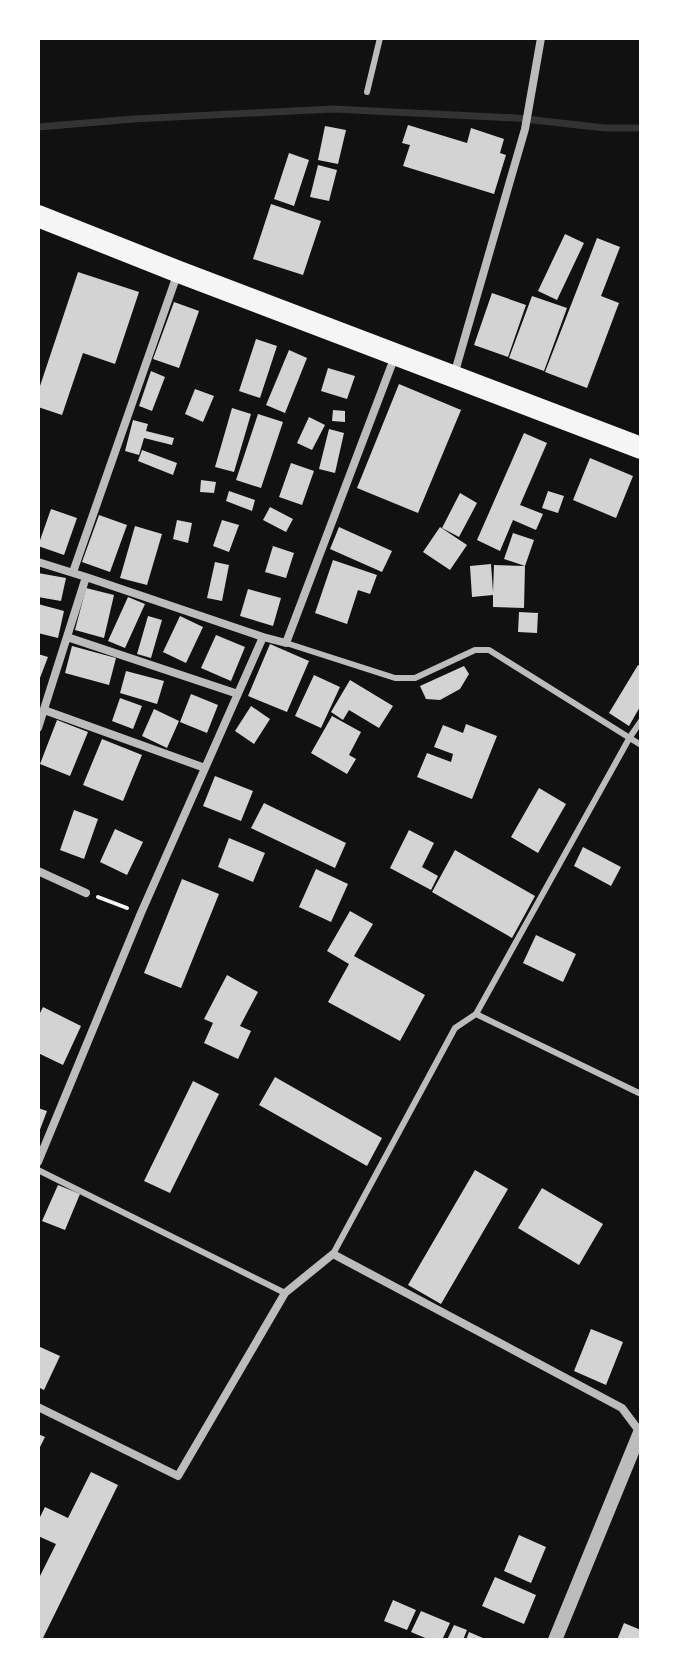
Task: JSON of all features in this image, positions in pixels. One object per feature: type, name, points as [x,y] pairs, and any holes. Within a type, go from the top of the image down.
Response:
[{"type":"highway","points":[[38,216],[641,448]]},
{"type":"street","points":[[453,376],[525,129],[541,38]]},
{"type":"street","points":[[73,572],[179,272]]},
{"type":"street","points":[[38,562],[286,643],[395,354]]},
{"type":"street","points":[[38,728],[86,577]]},
{"type":"street","points":[[67,637],[238,694]]},
{"type":"street","points":[[38,1162],[141,913],[263,637]]},
{"type":"street","points":[[44,710],[205,768]]},
{"type":"street","points":[[38,871],[86,893]]},
{"type":"street","points":[[38,1407],[178,1476],[285,1293],[333,1254],[622,1408],[641,1431],[555,1640]]},
{"type":"lane","points":[[367,92],[380,38]]},
{"type":"lane","points":[[286,643],[395,678],[415,678],[475,650],[489,650],[641,745]]},
{"type":"lane","points":[[333,1254],[455,1028],[476,1014],[641,721]]},
{"type":"lane","points":[[476,1014],[641,1094]]},
{"type":"lane","points":[[38,1170],[285,1293]]},
{"type":"path","points":[[86,893],[141,913]]},
{"type":"building","points":[[408,125],[467,143],[471,128],[504,139],[500,153],[506,155],[494,194],[403,166],[410,145],[402,143]]},
{"type":"building","points":[[325,126],[346,130],[338,164],[318,160]]},
{"type":"building","points":[[289,153],[309,160],[294,206],[274,199]]},
{"type":"building","points":[[318,165],[337,170],[329,201],[310,197]]},
{"type":"building","points":[[271,204],[321,221],[303,275],[253,259]]},
{"type":"building","points":[[565,234],[584,243],[557,300],[538,291]]},
{"type":"building","points":[[597,238],[620,247],[601,296],[619,303],[587,388],[545,372]]},
{"type":"building","points":[[78,272],[139,292],[115,364],[83,353],[62,415],[38,407],[38,392]]},
{"type":"building","points":[[492,293],[526,305],[508,357],[474,345]]},
{"type":"building","points":[[532,296],[567,308],[544,371],[509,358]]},
{"type":"building","points":[[174,302],[199,311],[179,368],[153,359]]},
{"type":"building","points":[[256,339],[277,346],[260,398],[239,391]]},
{"type":"building","points":[[289,350],[307,358],[285,413],[266,405]]},
{"type":"building","points":[[328,368],[355,376],[347,399],[321,391]]},
{"type":"building","points":[[151,371],[165,377],[152,411],[139,406]]},
{"type":"building","points":[[399,384],[461,410],[418,513],[357,488]]},
{"type":"building","points":[[195,389],[214,396],[203,422],[185,414]]},
{"type":"building","points":[[232,408],[251,414],[234,472],[215,467]]},
{"type":"building","points":[[333,410],[345,411],[345,422],[332,421]]},
{"type":"building","points":[[258,414],[283,422],[261,488],[236,480]]},
{"type":"building","points":[[309,417],[325,425],[312,450],[297,443]]},
{"type":"building","points":[[133,420],[148,424],[146,431],[174,438],[172,445],[144,438],[139,455],[125,451]]},
{"type":"building","points":[[329,429],[344,433],[335,473],[319,469]]},
{"type":"building","points":[[524,433],[547,443],[520,505],[543,514],[536,530],[513,520],[500,551],[477,540]]},
{"type":"building","points":[[142,450],[177,463],[173,475],[138,461]]},
{"type":"building","points":[[590,458],[633,476],[616,518],[573,500]]},
{"type":"building","points":[[291,463],[314,471],[302,505],[279,497]]},
{"type":"building","points":[[201,480],[216,482],[214,493],[200,492]]},
{"type":"building","points":[[229,491],[255,500],[252,511],[226,501]]},
{"type":"building","points":[[548,491],[564,496],[558,513],[542,508]]},
{"type":"building","points":[[460,493],[477,503],[459,537],[442,528]]},
{"type":"building","points":[[270,507],[293,519],[286,532],[263,520]]},
{"type":"building","points":[[51,509],[77,518],[64,555],[38,546]]},
{"type":"building","points":[[99,515],[127,525],[110,572],[82,562]]},
{"type":"building","points":[[177,520],[192,523],[188,543],[173,539]]},
{"type":"building","points":[[222,520],[239,525],[229,552],[213,546]]},
{"type":"building","points":[[135,526],[162,534],[147,585],[120,578]]},
{"type":"building","points":[[339,527],[392,551],[382,572],[330,549]]},
{"type":"building","points":[[440,527],[467,545],[450,570],[423,552]]},
{"type":"building","points":[[513,533],[534,540],[525,566],[504,559]]},
{"type":"building","points":[[273,546],[294,553],[286,578],[265,572]]},
{"type":"building","points":[[333,560],[377,575],[370,594],[358,590],[347,624],[315,613]]},
{"type":"building","points":[[215,562],[229,565],[222,601],[207,598]]},
{"type":"building","points":[[491,564],[493,592],[494,565],[525,566],[524,608],[493,607],[493,595],[472,597],[470,566]]},
{"type":"building","points":[[38,573],[66,578],[61,601],[38,597]]},
{"type":"building","points":[[86,588],[114,595],[104,638],[75,630]]},
{"type":"building","points":[[248,589],[281,598],[273,626],[240,616]]},
{"type":"building","points":[[128,597],[145,604],[125,648],[108,641]]},
{"type":"building","points":[[38,604],[64,611],[58,638],[38,633]]},
{"type":"building","points":[[519,612],[538,613],[537,633],[518,632]]},
{"type":"building","points":[[148,616],[162,620],[151,658],[137,654]]},
{"type":"building","points":[[180,616],[203,627],[186,663],[163,652]]},
{"type":"building","points":[[216,635],[245,647],[231,681],[201,668]]},
{"type":"building","points":[[270,644],[309,661],[287,712],[248,696]]},
{"type":"building","points":[[72,646],[116,658],[109,685],[65,673]]},
{"type":"building","points":[[38,654],[48,657],[38,683]]},
{"type":"building","points":[[638,665],[641,667],[641,705],[629,726],[609,713]]},
{"type":"building","points":[[464,666],[469,674],[460,689],[440,700],[426,699],[420,686]]},
{"type":"building","points":[[126,671],[164,681],[157,704],[120,693]]},
{"type":"building","points":[[314,675],[340,687],[321,728],[295,716]]},
{"type":"building","points":[[350,680],[393,706],[379,728],[349,710],[343,720],[331,712]]},
{"type":"building","points":[[191,694],[218,705],[207,733],[180,722]]},
{"type":"building","points":[[120,698],[142,706],[133,729],[112,721]]},
{"type":"building","points":[[251,706],[270,719],[254,744],[235,731]]},
{"type":"building","points":[[154,709],[179,721],[167,748],[142,736]]},
{"type":"building","points":[[332,716],[361,732],[349,755],[356,759],[347,774],[311,753]]},
{"type":"building","points":[[57,720],[88,732],[70,776],[40,764]]},
{"type":"building","points":[[466,724],[497,736],[472,799],[417,777],[427,753],[451,762],[453,754],[434,747],[443,725],[463,733]]},
{"type":"building","points":[[102,739],[142,755],[123,801],[83,785]]},
{"type":"building","points":[[215,776],[253,791],[241,821],[203,806]]},
{"type":"building","points":[[539,788],[566,804],[538,853],[511,837]]},
{"type":"building","points":[[264,803],[346,843],[335,868],[251,828]]},
{"type":"building","points":[[74,810],[98,819],[84,859],[60,850]]},
{"type":"building","points":[[115,829],[143,842],[127,875],[100,862]]},
{"type":"building","points":[[409,830],[434,843],[422,867],[438,876],[431,890],[390,868]]},
{"type":"building","points":[[229,838],[265,853],[253,882],[218,867]]},
{"type":"building","points":[[583,847],[621,867],[611,886],[574,866]]},
{"type":"building","points":[[455,850],[535,896],[512,938],[432,892]]},
{"type":"building","points":[[316,869],[348,884],[331,922],[299,907]]},
{"type":"building","points":[[182,879],[219,894],[181,988],[144,973]]},
{"type":"building","points":[[350,911],[373,924],[354,956],[425,995],[400,1041],[328,1002],[349,964],[327,951]]},
{"type":"building","points":[[536,935],[576,954],[563,982],[523,963]]},
{"type":"building","points":[[227,975],[258,992],[240,1026],[251,1031],[238,1059],[204,1043],[213,1023],[204,1019]]},
{"type":"building","points":[[43,1007],[81,1026],[63,1065],[38,1053],[38,1017]]},
{"type":"building","points":[[275,1077],[382,1138],[367,1166],[259,1105]]},
{"type":"building","points":[[193,1081],[219,1094],[170,1193],[144,1181]]},
{"type":"building","points":[[38,1108],[47,1111],[38,1135]]},
{"type":"building","points":[[475,1170],[508,1189],[441,1304],[408,1285]]},
{"type":"building","points":[[58,1185],[80,1194],[65,1230],[42,1221]]},
{"type":"building","points":[[542,1188],[603,1224],[579,1265],[518,1228]]},
{"type":"building","points":[[591,1329],[623,1342],[606,1385],[574,1371]]},
{"type":"building","points":[[38,1346],[60,1356],[44,1390],[38,1387]]},
{"type":"building","points":[[38,1434],[45,1437],[38,1451]]},
{"type":"building","points":[[91,1472],[118,1485],[42,1640],[38,1640],[38,1580],[56,1544],[38,1536],[38,1521],[45,1507],[68,1518]]},
{"type":"building","points":[[519,1535],[546,1547],[531,1583],[504,1571]]},
{"type":"building","points":[[495,1577],[536,1595],[524,1624],[482,1606]]},
{"type":"building","points":[[393,1600],[416,1610],[407,1630],[384,1621]]},
{"type":"building","points":[[421,1611],[450,1623],[442,1640],[430,1640],[411,1632]]},
{"type":"building","points":[[624,1623],[641,1630],[641,1640],[617,1640]]},
{"type":"building","points":[[454,1625],[467,1630],[463,1640],[447,1640]]},
{"type":"building","points":[[469,1632],[483,1638],[482,1640],[466,1640]]},
{"type":"waterway","points":[[38,127],[333,109],[641,128]]}]
